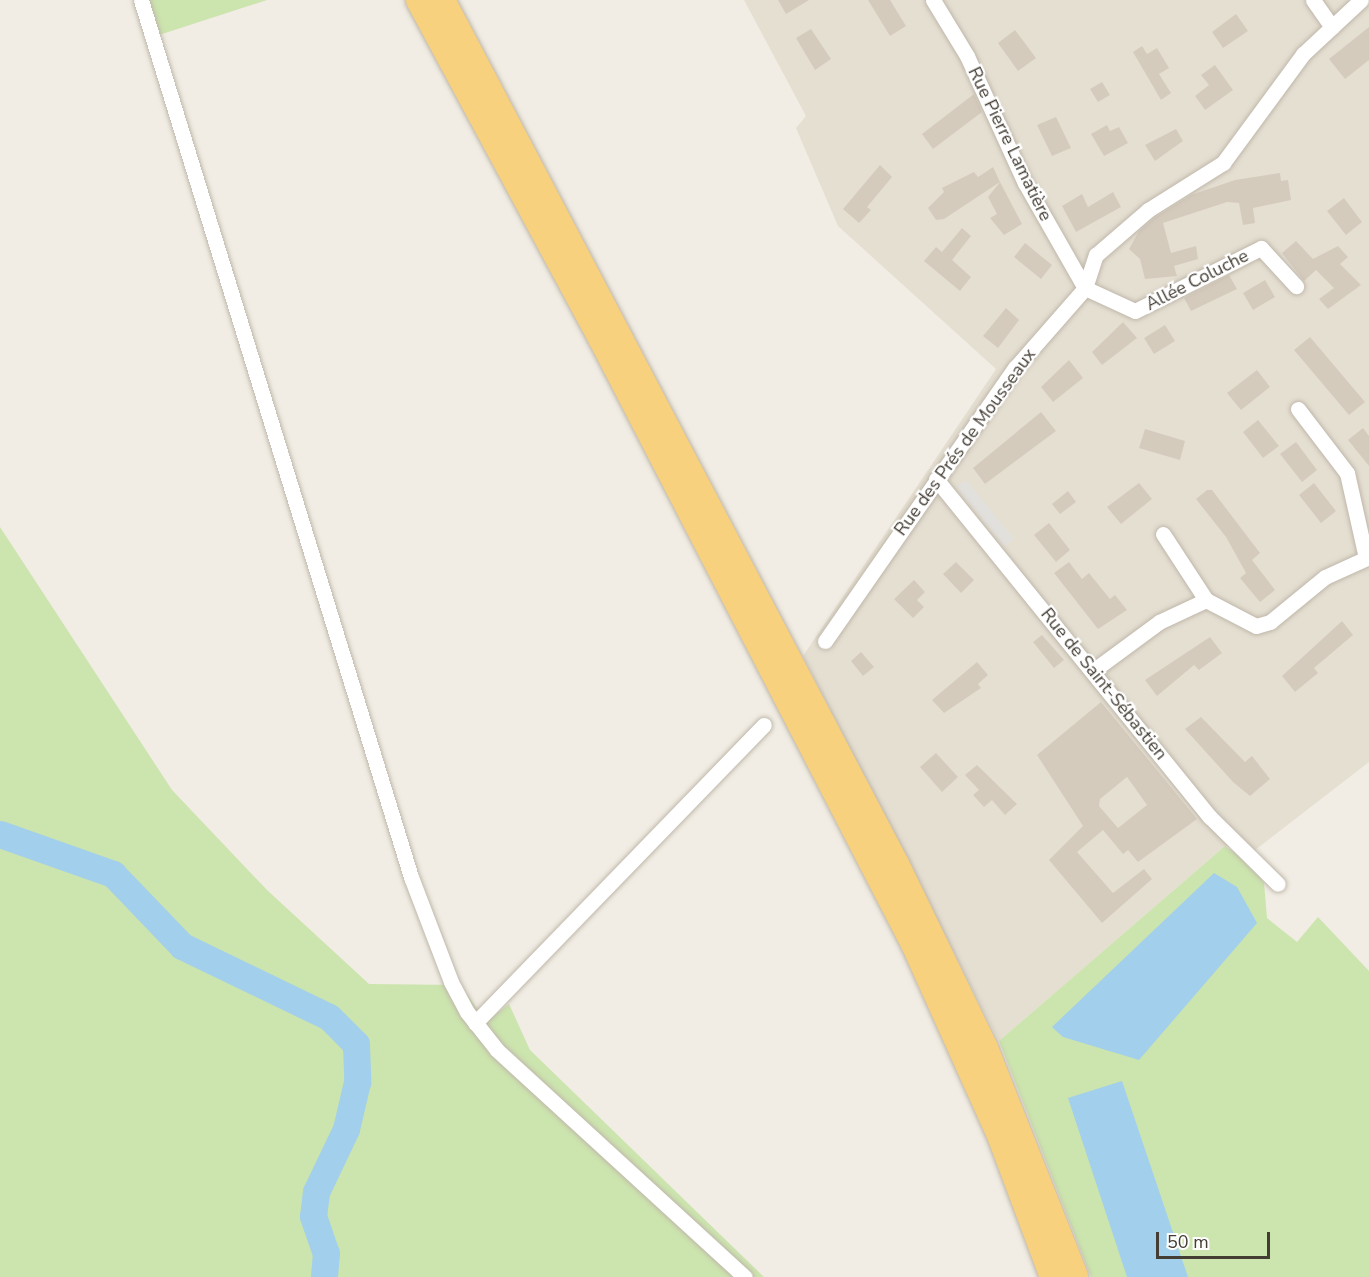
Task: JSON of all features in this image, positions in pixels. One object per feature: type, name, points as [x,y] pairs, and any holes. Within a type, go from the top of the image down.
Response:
[{"type":"highway","points":[[419,0],[601,338],[914,944],[1001,1138],[1053,1277]]},
{"type":"highway","points":[[442,0],[896,864],[985,1048],[1075,1277]]},
{"type":"street","points":[[141,0],[411,877],[435,946],[475,1023],[504,1057],[745,1277]]},
{"type":"street","name":"Rue Pierre Lamatière","points":[[933,0],[967,56],[1025,183],[1086,288]]},
{"type":"street","points":[[1313,0],[1332,27]]},
{"type":"street","name":"Rue des Prés de Mousseaux","points":[[825,641],[1015,368],[1086,288],[1096,255],[1148,210],[1224,163],[1304,54],[1361,0]]},
{"type":"street","name":"Allée Coluche","points":[[1086,288],[1136,311],[1260,248],[1296,286]]},
{"type":"street","points":[[1163,534],[1206,600],[1256,626],[1270,622],[1325,577],[1367,558],[1347,473],[1298,409]]},
{"type":"street","name":"Rue de Saint-Sébastien","points":[[936,479],[1094,670],[1210,817],[1278,884]]},
{"type":"street","points":[[1094,670],[1159,622],[1206,600]]},
{"type":"street","points":[[475,1023],[764,725]]},
{"type":"shaded area","points":[[744,0],[1369,0],[1369,762],[1255,850],[1225,846],[999,1041],[803,656],[996,369],[838,226],[796,128],[806,116]]},
{"type":"shaded area","points":[[966,480],[1014,539],[1004,546],[956,487]]},
{"type":"green space","points":[[148,0],[267,0],[159,35]]},
{"type":"green space","points":[[0,527],[172,790],[267,890],[369,984],[461,985],[486,1022],[509,1004],[530,1050],[764,1277],[0,1277]]},
{"type":"green space","points":[[1225,846],[1250,864],[1264,883],[1267,918],[1297,942],[1318,917],[1369,971],[1369,1277],[1091,1277],[999,1041]]},
{"type":"water","points":[[1214,873],[1237,887],[1257,923],[1139,1060],[1063,1037],[1052,1027]]},
{"type":"water","points":[[1122,1081],[1188,1277],[1127,1277],[1068,1098]]},
{"type":"building","points":[[778,0],[809,0],[786,14]]},
{"type":"building","points":[[868,0],[890,0],[906,26],[890,36]]},
{"type":"building","points":[[1236,14],[1248,31],[1223,48],[1212,32]]},
{"type":"building","points":[[1369,27],[1369,60],[1345,79],[1329,59]]},
{"type":"building","points":[[811,29],[831,59],[815,70],[796,38]]},
{"type":"building","points":[[1015,30],[1036,58],[1018,71],[998,43]]},
{"type":"building","points":[[1142,46],[1147,54],[1157,48],[1169,68],[1159,74],[1171,93],[1161,100],[1133,52]]},
{"type":"building","points":[[1215,65],[1233,90],[1205,110],[1195,96],[1209,85],[1201,75]]},
{"type":"building","points":[[1102,82],[1110,95],[1098,102],[1090,89]]},
{"type":"building","points":[[974,94],[982,112],[933,149],[922,134]]},
{"type":"building","points":[[1056,117],[1071,148],[1052,156],[1037,125]]},
{"type":"building","points":[[1107,125],[1110,131],[1119,127],[1128,143],[1104,156],[1091,134]]},
{"type":"building","points":[[1176,129],[1183,141],[1155,161],[1145,145]]},
{"type":"building","points":[[880,165],[892,177],[867,207],[871,210],[859,223],[843,209]]},
{"type":"building","points":[[993,167],[1000,182],[944,219],[936,220],[928,208],[944,192],[942,188],[974,172],[978,177]]},
{"type":"building","points":[[1280,173],[1281,181],[1288,180],[1291,200],[1253,208],[1255,223],[1243,225],[1239,203],[1227,202],[1163,223],[1171,253],[1196,246],[1198,259],[1174,266],[1177,276],[1145,279],[1140,259],[1129,249],[1139,231],[1154,218],[1191,195],[1235,180]]},
{"type":"building","points":[[1000,182],[1022,224],[1004,235],[990,218],[997,214],[988,197]]},
{"type":"building","points":[[1113,192],[1121,207],[1076,232],[1062,206],[1082,194],[1088,207]]},
{"type":"building","points":[[1344,198],[1362,222],[1346,235],[1327,211]]},
{"type":"building","points":[[962,228],[971,236],[952,260],[971,277],[960,291],[924,261],[936,247],[942,252]]},
{"type":"building","points":[[1296,241],[1313,259],[1338,246],[1348,257],[1340,264],[1361,285],[1328,309],[1319,299],[1334,288],[1316,270],[1304,281],[1282,253]]},
{"type":"building","points":[[1025,243],[1052,265],[1041,279],[1014,257]]},
{"type":"building","points":[[1229,275],[1237,289],[1191,311],[1184,298]]},
{"type":"building","points":[[1265,280],[1275,297],[1253,310],[1243,293]]},
{"type":"building","points":[[1006,308],[1019,320],[998,348],[983,336]]},
{"type":"building","points":[[1123,322],[1137,338],[1102,365],[1092,352]]},
{"type":"building","points":[[1165,325],[1175,341],[1154,354],[1144,338]]},
{"type":"building","points":[[1310,337],[1365,402],[1349,415],[1294,350]]},
{"type":"building","points":[[1069,360],[1083,378],[1053,402],[1041,387]]},
{"type":"building","points":[[1257,370],[1270,387],[1241,410],[1227,393]]},
{"type":"building","points":[[1041,412],[1056,431],[985,484],[973,468]]},
{"type":"building","points":[[1258,420],[1279,446],[1263,458],[1243,432]]},
{"type":"building","points":[[1363,428],[1369,436],[1369,466],[1348,440]]},
{"type":"building","points":[[1145,429],[1185,441],[1180,460],[1139,448]]},
{"type":"building","points":[[1296,442],[1317,470],[1302,482],[1280,454]]},
{"type":"building","points":[[1139,483],[1152,499],[1121,524],[1107,507]]},
{"type":"building","points":[[1314,483],[1336,511],[1321,523],[1299,495]]},
{"type":"building","points":[[1207,490],[1212,490],[1260,553],[1252,560],[1275,590],[1260,602],[1240,578],[1246,573],[1226,537],[1196,499]]},
{"type":"building","points":[[1068,491],[1076,502],[1060,514],[1052,504]]},
{"type":"building","points":[[1049,523],[1070,550],[1056,562],[1034,535]]},
{"type":"building","points":[[956,562],[974,580],[961,593],[943,574]]},
{"type":"building","points":[[1069,562],[1082,579],[1089,573],[1110,599],[1115,595],[1127,610],[1098,629],[1054,573]]},
{"type":"building","points":[[914,580],[925,592],[917,600],[924,607],[913,618],[894,599]]},
{"type":"building","points":[[1342,621],[1353,635],[1314,668],[1318,673],[1295,692],[1282,676]]},
{"type":"building","points":[[1042,635],[1064,660],[1054,668],[1033,642]]},
{"type":"building","points":[[1210,637],[1222,653],[1199,670],[1194,665],[1157,696],[1145,680]]},
{"type":"building","points":[[861,652],[874,667],[863,676],[851,661]]},
{"type":"building","points":[[977,662],[988,675],[978,684],[981,688],[944,713],[932,700]]},
{"type":"building","points":[[1101,702],[1197,819],[1138,862],[1128,850],[1123,854],[1103,830],[1077,852],[1113,893],[1144,869],[1152,879],[1102,923],[1049,860],[1083,826],[1037,755]],"holes":[[[1127,777],[1147,805],[1118,828],[1099,806],[1100,799]]]},
{"type":"building","points":[[1201,717],[1245,762],[1252,756],[1270,779],[1250,796],[1233,782],[1185,729]]},
{"type":"building","points":[[936,753],[958,777],[942,792],[920,767]]},
{"type":"building","points":[[977,765],[1017,804],[1005,815],[992,800],[984,807],[973,795],[979,790],[965,775]]},
{"type":"waterway","points":[[0,834],[113,874],[182,946],[329,1017],[356,1044],[357,1082],[346,1129],[316,1192],[313,1216],[326,1253],[324,1277]]}]
